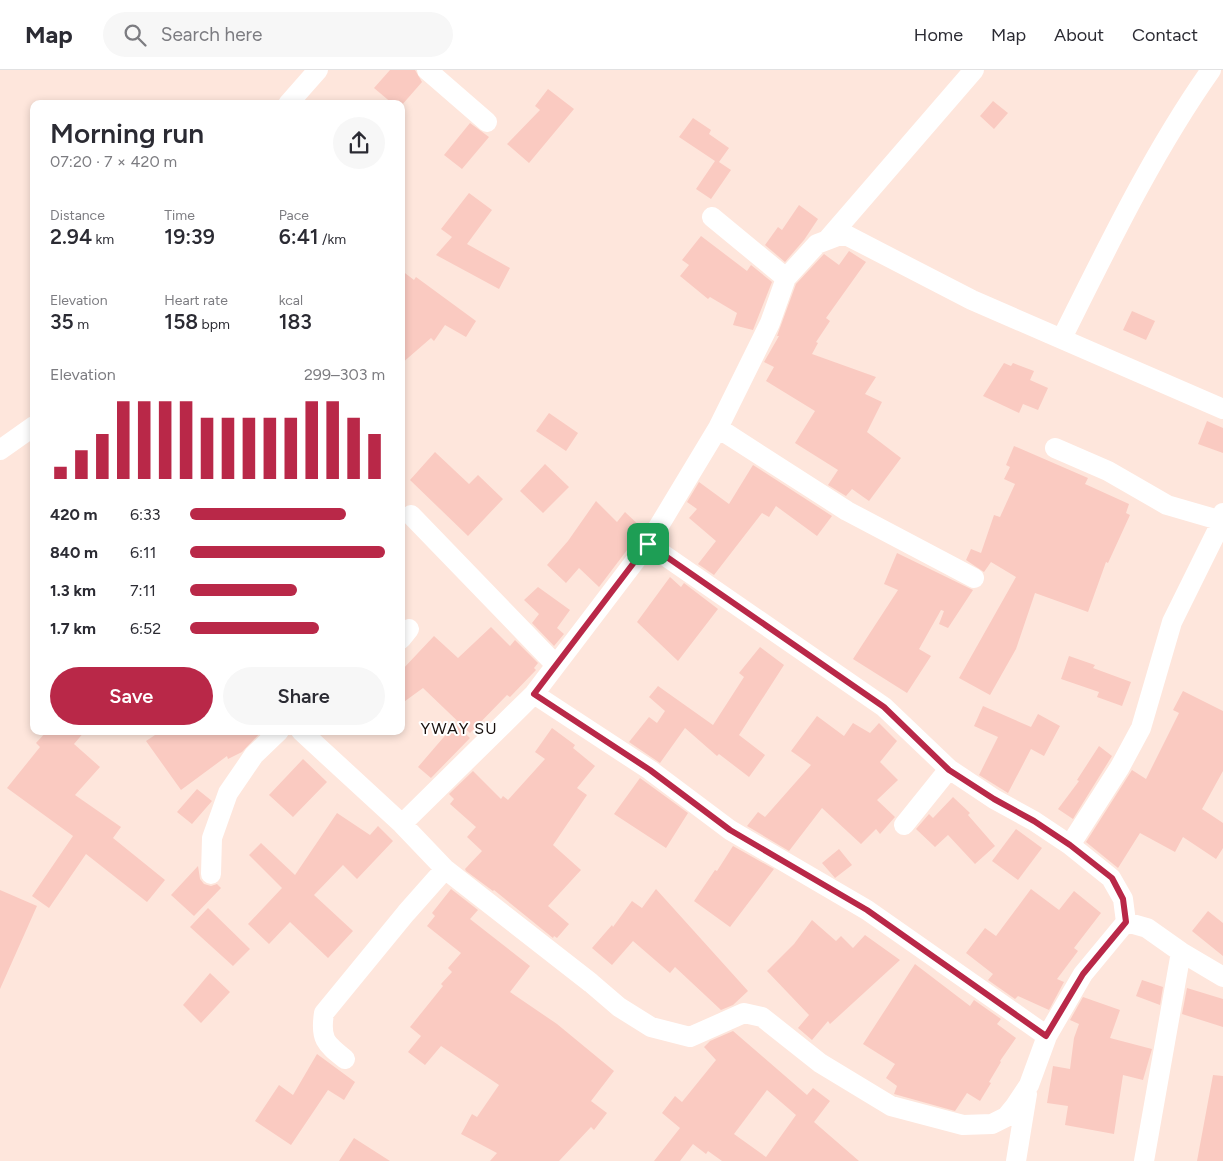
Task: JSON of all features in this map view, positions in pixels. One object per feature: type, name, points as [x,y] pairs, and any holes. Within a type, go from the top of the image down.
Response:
[{"type":"street","points":[[292,100],[318,70]]},
{"type":"street","points":[[427,70],[487,122]]},
{"type":"street","points":[[827,240],[974,70]]},
{"type":"street","points":[[1062,338],[1110,242],[1192,97],[1211,70]]},
{"type":"street","points":[[712,217],[786,278]]},
{"type":"street","points":[[402,824],[534,694],[648,544],[718,428],[770,323],[786,278],[818,244],[838,236],[848,236],[972,300],[1223,409]]},
{"type":"street","points":[[718,428],[847,511],[974,578]]},
{"type":"street","points":[[0,450],[30,429]]},
{"type":"street","points":[[1055,448],[1108,471],[1167,505],[1222,517],[1172,622],[1141,728],[1120,767],[1070,845]]},
{"type":"street","points":[[411,515],[555,664]]},
{"type":"street","points":[[648,544],[884,707],[949,770],[994,799],[1034,821],[1070,845],[1112,878],[1123,899],[1126,922],[1083,974],[1046,1036],[1029,1085],[1016,1161]]},
{"type":"street","points":[[534,694],[650,770],[730,830],[867,910],[1046,1036]]},
{"type":"street","points":[[211,874],[212,838],[228,793],[254,755],[275,735]]},
{"type":"street","points":[[305,735],[402,824],[445,869],[591,983],[619,1008],[651,1027],[690,1036],[744,1013],[751,1013],[762,1017],[820,1063],[891,1106],[963,1125],[992,1124],[1006,1117],[1029,1085]]},
{"type":"street","points":[[904,825],[949,770]]},
{"type":"street","points":[[344,1059],[326,1044],[322,1030],[324,1013],[406,913],[445,869]]},
{"type":"street","points":[[1126,922],[1147,928],[1181,952],[1223,977]]},
{"type":"street","points":[[1144,1161],[1181,952]]},
{"type":"building","points":[[390,70],[415,70],[422,82],[405,101],[388,100],[374,88]]},
{"type":"building","points":[[548,89],[574,109],[529,163],[507,144],[540,110],[535,106]]},
{"type":"building","points":[[993,101],[1008,113],[994,129],[980,116]]},
{"type":"building","points":[[693,118],[711,130],[709,134],[729,148],[719,162],[731,170],[711,199],[696,189],[715,161],[679,137]]},
{"type":"building","points":[[470,123],[489,137],[462,169],[444,155]]},
{"type":"building","points":[[469,193],[492,210],[467,244],[510,268],[499,289],[436,255],[452,237],[441,229]]},
{"type":"building","points":[[799,205],[818,219],[804,240],[785,262],[765,245],[778,227],[782,230]]},
{"type":"building","points":[[701,236],[747,271],[751,265],[772,282],[753,330],[733,325],[737,313],[710,297],[708,299],[680,276],[689,265],[682,260]]},
{"type":"building","points":[[849,251],[866,262],[826,318],[830,321],[816,342],[818,343],[812,354],[876,377],[865,394],[882,402],[867,432],[901,458],[869,501],[852,489],[846,496],[828,485],[838,470],[795,443],[815,411],[766,381],[774,367],[764,362],[779,336],[777,336],[796,284],[824,254],[839,265]]},
{"type":"building","points":[[405,273],[414,280],[416,277],[476,321],[466,337],[445,325],[434,341],[431,338],[405,361]]},
{"type":"building","points":[[1132,311],[1155,321],[1146,340],[1123,330]]},
{"type":"building","points":[[1004,363],[1011,366],[1013,363],[1034,371],[1030,380],[1048,388],[1038,410],[1023,404],[1019,413],[983,396]]},
{"type":"building","points":[[549,413],[578,433],[566,451],[536,431]]},
{"type":"building","points":[[1207,421],[1223,428],[1223,453],[1198,444]]},
{"type":"building","points":[[1014,446],[1088,478],[1085,484],[1129,504],[1126,513],[1130,515],[1108,563],[1106,562],[1088,612],[1035,593],[1016,649],[990,695],[959,678],[1016,577],[991,562],[984,572],[966,560],[971,549],[981,553],[994,515],[1000,517],[1015,484],[1004,479],[1010,467],[1006,465]]},
{"type":"building","points":[[435,452],[469,484],[478,475],[503,499],[468,536],[410,480]]},
{"type":"building","points":[[545,464],[569,487],[543,513],[520,491]]},
{"type":"building","points":[[753,465],[832,516],[817,536],[776,506],[769,517],[762,513],[714,575],[698,564],[716,541],[689,518],[697,509],[687,502],[699,482],[729,504]]},
{"type":"building","points":[[596,501],[617,522],[625,512],[643,529],[599,587],[579,568],[566,583],[547,565],[568,541]]},
{"type":"building","points":[[897,553],[973,590],[948,628],[939,624],[944,611],[941,610],[919,649],[931,656],[907,693],[853,659],[898,590],[884,584]]},
{"type":"building","points":[[670,577],[681,587],[684,583],[718,609],[678,661],[637,622]]},
{"type":"building","points":[[538,587],[570,610],[557,628],[564,634],[554,646],[532,623],[539,614],[524,600]]},
{"type":"building","points":[[491,627],[510,646],[515,640],[538,663],[534,668],[536,670],[510,697],[507,695],[470,733],[423,688],[405,701],[405,667],[434,636],[458,658]]},
{"type":"building","points":[[760,647],[784,665],[739,735],[765,755],[749,777],[719,754],[717,756],[685,728],[660,763],[629,742],[649,717],[657,723],[665,711],[649,697],[658,686],[713,725],[744,677],[739,673]]},
{"type":"building","points":[[1069,656],[1095,665],[1093,668],[1131,682],[1122,706],[1097,697],[1099,692],[1061,679]]},
{"type":"building","points":[[1183,691],[1223,711],[1223,771],[1202,809],[1223,823],[1223,848],[1216,859],[1183,837],[1175,852],[1140,833],[1118,868],[1086,842],[1132,770],[1146,779],[1179,713],[1173,710]]},
{"type":"building","points":[[983,706],[1031,727],[1038,714],[1060,726],[1044,756],[1031,749],[1008,793],[979,775],[998,737],[974,726]]},
{"type":"building","points":[[817,716],[844,736],[853,723],[870,733],[879,723],[897,741],[880,762],[898,780],[877,800],[895,817],[880,834],[876,829],[861,844],[822,808],[789,851],[747,826],[758,812],[765,817],[811,765],[791,751]]},
{"type":"building","points":[[455,724],[470,738],[431,778],[418,767]]},
{"type":"building","points":[[552,728],[575,745],[573,748],[595,766],[577,788],[587,795],[553,845],[581,870],[548,906],[569,924],[557,938],[554,936],[553,938],[494,890],[466,871],[465,869],[482,851],[467,837],[476,827],[450,804],[454,799],[449,794],[473,771],[501,799],[503,796],[508,800],[545,759],[535,752]]},
{"type":"building","points":[[43,735],[82,735],[74,744],[100,767],[75,795],[121,827],[113,838],[165,880],[147,902],[86,854],[49,908],[32,896],[73,836],[7,788],[40,747],[36,743]]},
{"type":"building","points":[[155,735],[258,735],[242,752],[228,759],[227,756],[181,790],[146,741]]},
{"type":"building","points":[[1099,746],[1112,756],[1073,819],[1058,809],[1079,781],[1077,780]]},
{"type":"building","points":[[303,759],[327,782],[293,817],[269,795]]},
{"type":"building","points":[[640,778],[688,813],[666,848],[614,814]]},
{"type":"building","points":[[197,789],[212,801],[192,824],[177,812]]},
{"type":"building","points":[[953,797],[970,813],[968,815],[995,846],[975,864],[948,835],[935,847],[916,829],[929,814],[933,818]]},
{"type":"building","points":[[337,813],[370,835],[378,826],[393,841],[357,879],[343,865],[314,895],[353,931],[328,958],[290,922],[269,944],[248,924],[282,888],[249,855],[261,843],[295,875]]},
{"type":"building","points":[[1016,829],[1042,848],[1018,880],[992,861]]},
{"type":"building","points":[[733,846],[774,869],[730,927],[694,901]]},
{"type":"building","points":[[839,849],[852,865],[835,878],[822,863]]},
{"type":"building","points":[[198,866],[200,879],[204,884],[211,886],[217,884],[221,888],[194,916],[171,895]]},
{"type":"building","points":[[451,889],[478,910],[470,919],[530,966],[510,992],[557,1024],[614,1071],[591,1101],[607,1113],[594,1130],[591,1127],[559,1161],[490,1161],[497,1153],[461,1134],[472,1114],[477,1117],[499,1085],[441,1046],[425,1065],[408,1052],[421,1036],[410,1027],[443,986],[441,984],[452,972],[448,968],[461,953],[427,926],[435,916],[432,913]]},
{"type":"building","points":[[656,889],[748,991],[733,1005],[721,1010],[675,967],[670,973],[633,941],[612,965],[592,948],[612,925],[613,927],[632,901],[642,908]]},
{"type":"building","points":[[1031,889],[1059,910],[1074,891],[1101,913],[1074,948],[1078,951],[1057,979],[1064,982],[1049,1010],[1018,996],[1015,999],[988,980],[993,974],[966,953],[985,928],[996,936]]},
{"type":"building","points":[[0,890],[37,906],[0,989]]},
{"type":"building","points":[[208,908],[250,949],[233,966],[190,927]]},
{"type":"building","points":[[1208,911],[1223,923],[1223,956],[1192,931]]},
{"type":"building","points":[[812,920],[836,941],[841,936],[853,948],[865,935],[900,960],[830,1024],[828,1021],[812,1040],[798,1028],[809,1015],[767,971],[794,944]]},
{"type":"building","points":[[915,964],[970,1006],[974,1000],[1001,1019],[997,1024],[1016,1038],[1000,1061],[989,1082],[991,1083],[980,1101],[967,1093],[955,1111],[894,1094],[897,1086],[886,1078],[895,1064],[863,1044]]},
{"type":"building","points":[[210,973],[230,992],[201,1023],[183,1005]]},
{"type":"building","points":[[1142,980],[1163,987],[1160,1005],[1136,996]]},
{"type":"building","points":[[1187,988],[1223,999],[1223,1027],[1182,1014]]},
{"type":"building","points":[[1083,997],[1120,1010],[1110,1038],[1152,1049],[1143,1080],[1123,1075],[1114,1134],[1065,1125],[1068,1106],[1047,1103],[1053,1066],[1070,1069],[1074,1038],[1079,1024],[1070,1020]]},
{"type":"building","points":[[733,1031],[807,1095],[813,1088],[830,1101],[814,1122],[859,1161],[722,1161],[708,1151],[706,1154],[693,1144],[680,1161],[654,1161],[680,1128],[662,1113],[675,1096],[682,1102],[716,1060],[704,1047],[710,1041]],"holes":[[[767,1090],[796,1115],[766,1157],[734,1134]]]},
{"type":"building","points":[[317,1054],[355,1082],[344,1100],[328,1090],[291,1145],[255,1121],[279,1085],[293,1095]]},
{"type":"building","points":[[1213,1075],[1223,1076],[1223,1161],[1197,1161]]},
{"type":"building","points":[[354,1138],[390,1161],[339,1161]]},
{"type":"district","name":"YWAY SU","points":[[459,728]]},
{"type":"route","points":[[648,544],[884,707],[949,770],[994,799],[1034,821],[1070,845],[1112,878],[1123,899],[1126,922],[1083,974],[1046,1036],[867,910],[730,830],[650,770],[534,694],[648,544]]}]
